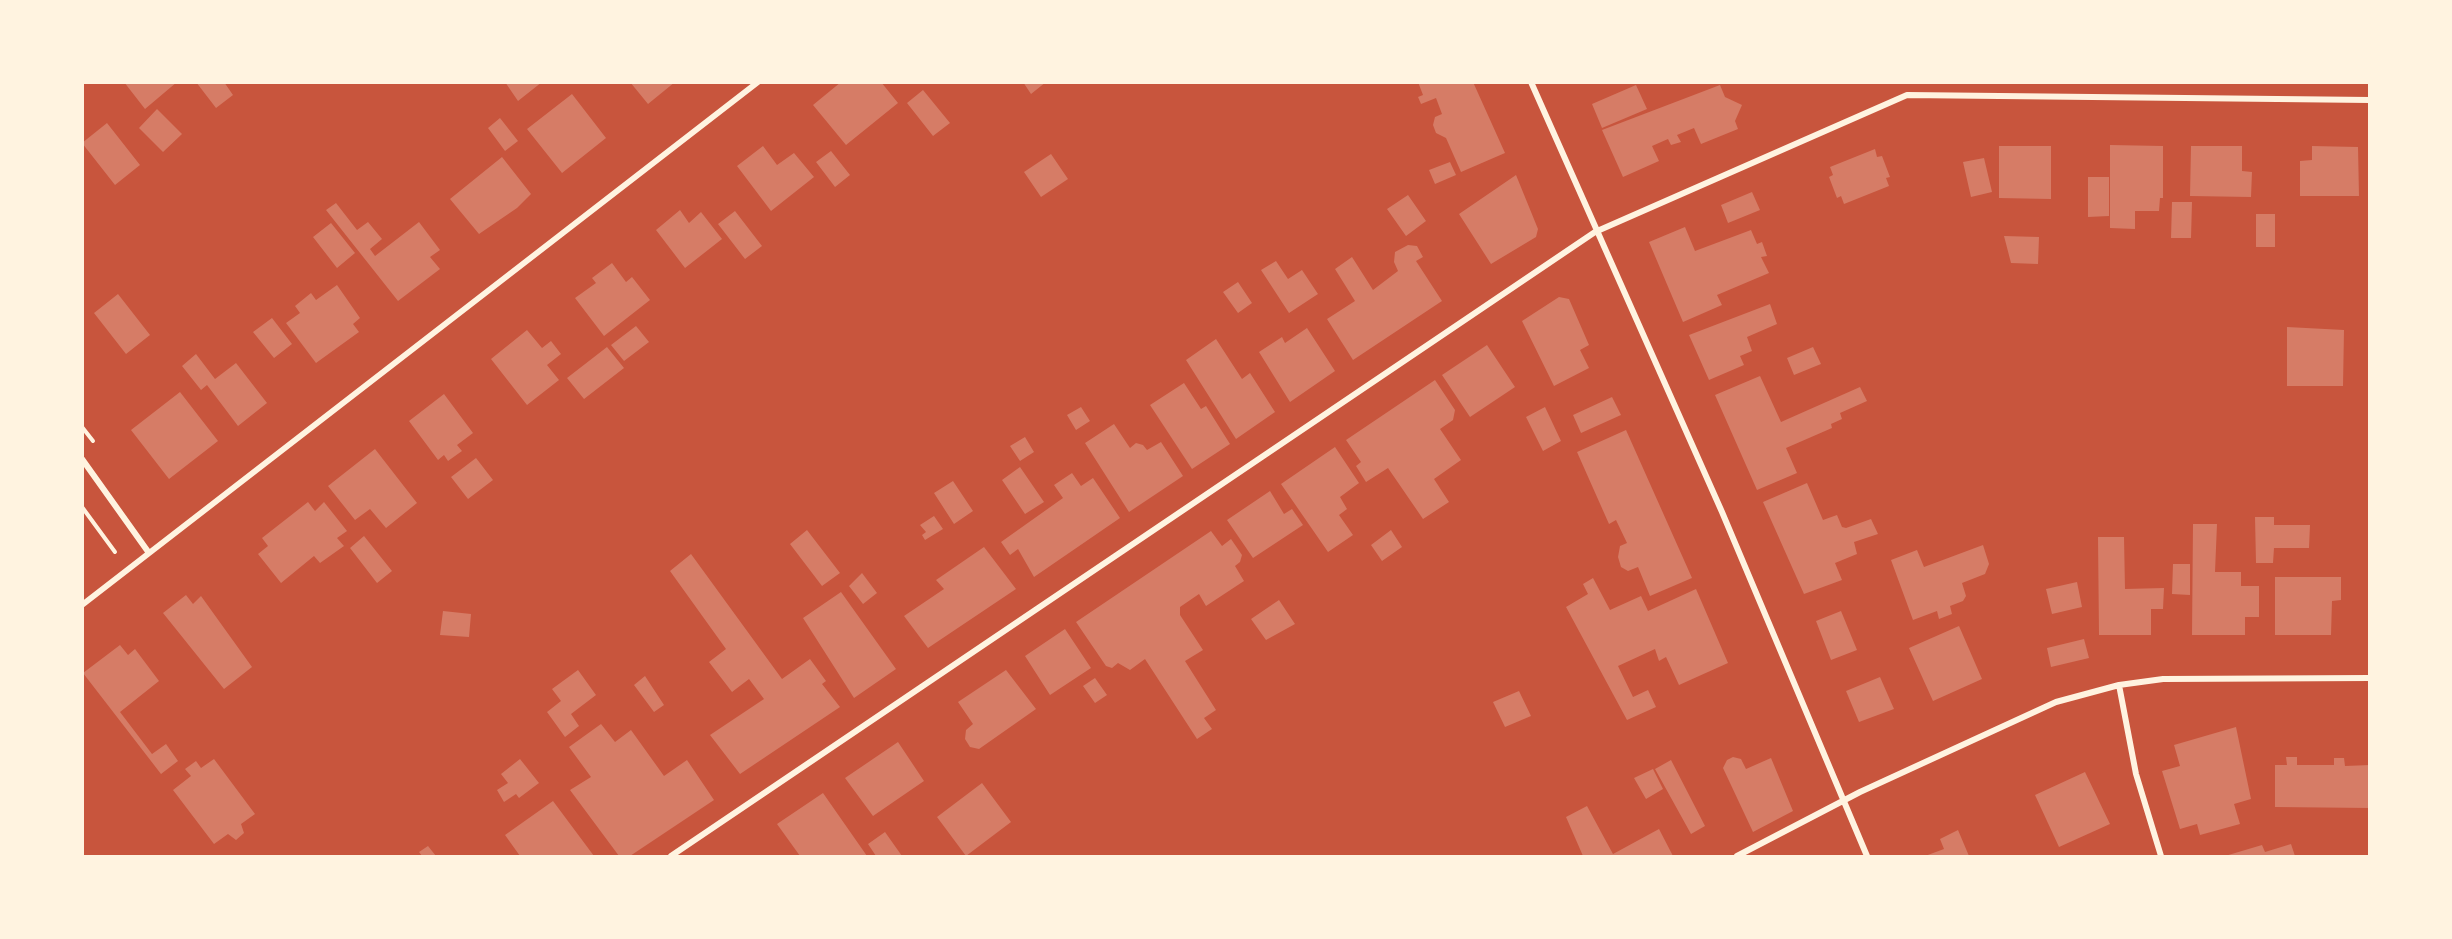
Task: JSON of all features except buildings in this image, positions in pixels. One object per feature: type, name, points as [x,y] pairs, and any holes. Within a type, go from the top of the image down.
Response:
[{"type":"street","points":[[82,605],[758,82]]},
{"type":"street","points":[[1531,82],[1595,232],[1722,512],[1867,856]]},
{"type":"street","points":[[671,856],[1595,232],[1907,95],[2370,100]]},
{"type":"street","points":[[82,459],[149,553]]},
{"type":"street","points":[[1737,856],[1842,801],[2056,702],[2119,685],[2163,679],[2370,678]]},
{"type":"street","points":[[2119,685],[2136,774],[2161,856]]},
{"type":"path","points":[[82,507],[115,552]]}]
